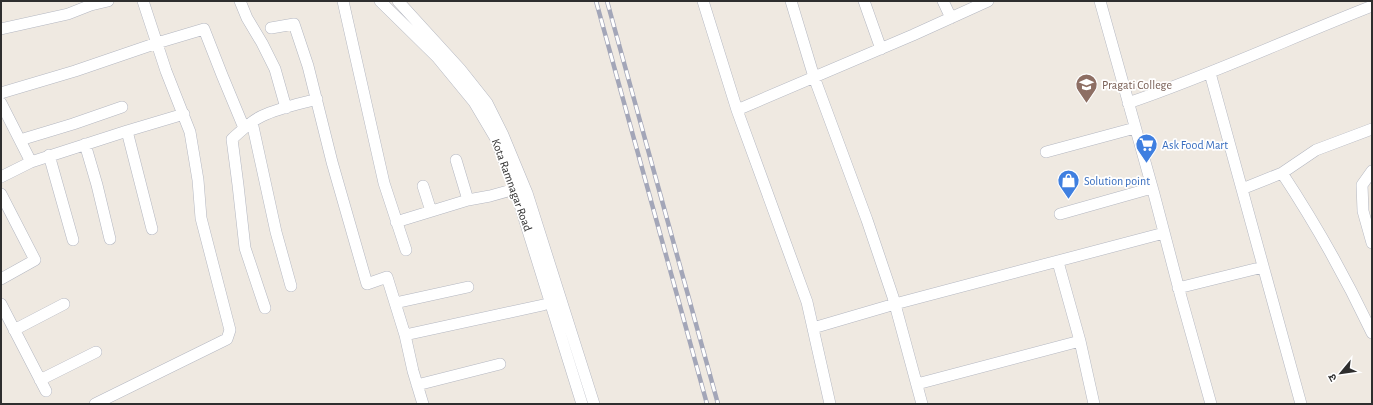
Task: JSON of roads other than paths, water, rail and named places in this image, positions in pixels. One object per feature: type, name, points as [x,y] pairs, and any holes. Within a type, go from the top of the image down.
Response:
[{"type":"street","points":[[1,29],[68,14],[108,1]]},
{"type":"street","points":[[94,404],[227,339],[230,330],[202,218],[198,180],[190,132],[143,1]]},
{"type":"street","points":[[240,1],[247,18],[276,68],[286,108]]},
{"type":"street","points":[[343,1],[384,183],[406,250]]},
{"type":"street","name":"Kota Ramnagar Road","points":[[380,1],[437,57],[474,102],[496,138],[515,189],[582,404]]},
{"type":"street","points":[[398,1],[460,69],[488,103],[527,193],[594,404]]},
{"type":"street","points":[[703,1],[737,110],[807,302],[830,404]]},
{"type":"street","points":[[791,1],[814,77],[867,220],[895,304],[922,404]]},
{"type":"street","points":[[864,1],[881,49]]},
{"type":"street","points":[[943,1],[950,18]]},
{"type":"street","points":[[737,110],[881,49],[988,1]]},
{"type":"street","points":[[1100,1],[1211,404]]},
{"type":"street","points":[[1128,103],[1210,74],[1372,6]]},
{"type":"street","points":[[271,28],[294,24],[308,66],[332,162],[367,284],[387,277],[405,335],[423,404]]},
{"type":"street","points":[[1,93],[75,71],[157,43],[204,29],[222,75],[248,125],[277,239],[291,286]]},
{"type":"street","points":[[1210,74],[1301,404]]},
{"type":"street","points":[[264,308],[245,248],[232,139],[248,125],[262,116],[317,99]]},
{"type":"street","points":[[1,103],[31,162]]},
{"type":"street","points":[[20,140],[122,107]]},
{"type":"street","points":[[1,177],[49,155],[184,114]]},
{"type":"street","points":[[1046,152],[1135,128]]},
{"type":"street","points":[[1242,189],[1282,173],[1316,150],[1372,129]]},
{"type":"street","points":[[127,131],[152,229]]},
{"type":"street","points":[[85,144],[97,185],[110,240]]},
{"type":"street","points":[[49,155],[73,240]]},
{"type":"street","points":[[456,160],[468,200]]},
{"type":"street","points":[[1372,171],[1362,185],[1363,211],[1372,243]]},
{"type":"street","points":[[1282,173],[1300,200],[1372,333]]},
{"type":"street","points":[[423,186],[431,211]]},
{"type":"street","points":[[1060,214],[1152,188]]},
{"type":"street","points":[[396,222],[468,200],[515,189]]},
{"type":"street","points":[[1,194],[35,260],[1,278]]},
{"type":"street","points":[[813,328],[895,304],[1164,233]]},
{"type":"street","points":[[1058,262],[1080,341],[1094,404]]},
{"type":"street","points":[[1178,288],[1263,267]]},
{"type":"street","points":[[395,303],[468,287]]},
{"type":"street","points":[[1,304],[46,391]]},
{"type":"street","points":[[14,330],[64,304]]},
{"type":"street","points":[[405,335],[543,305]]},
{"type":"street","points":[[917,384],[1080,341]]},
{"type":"street","points":[[40,380],[96,352]]},
{"type":"street","points":[[417,385],[500,364]]},
{"type":"railway","points":[[596,1],[707,404]]},
{"type":"railway","points":[[607,1],[718,404]]},
{"type":"place","name":"Pragati College","points":[[1087,104]]},
{"type":"place","name":"Ask Food Mart","points":[[1146,164]]},
{"type":"place","name":"Solution point","points":[[1069,200]]}]
